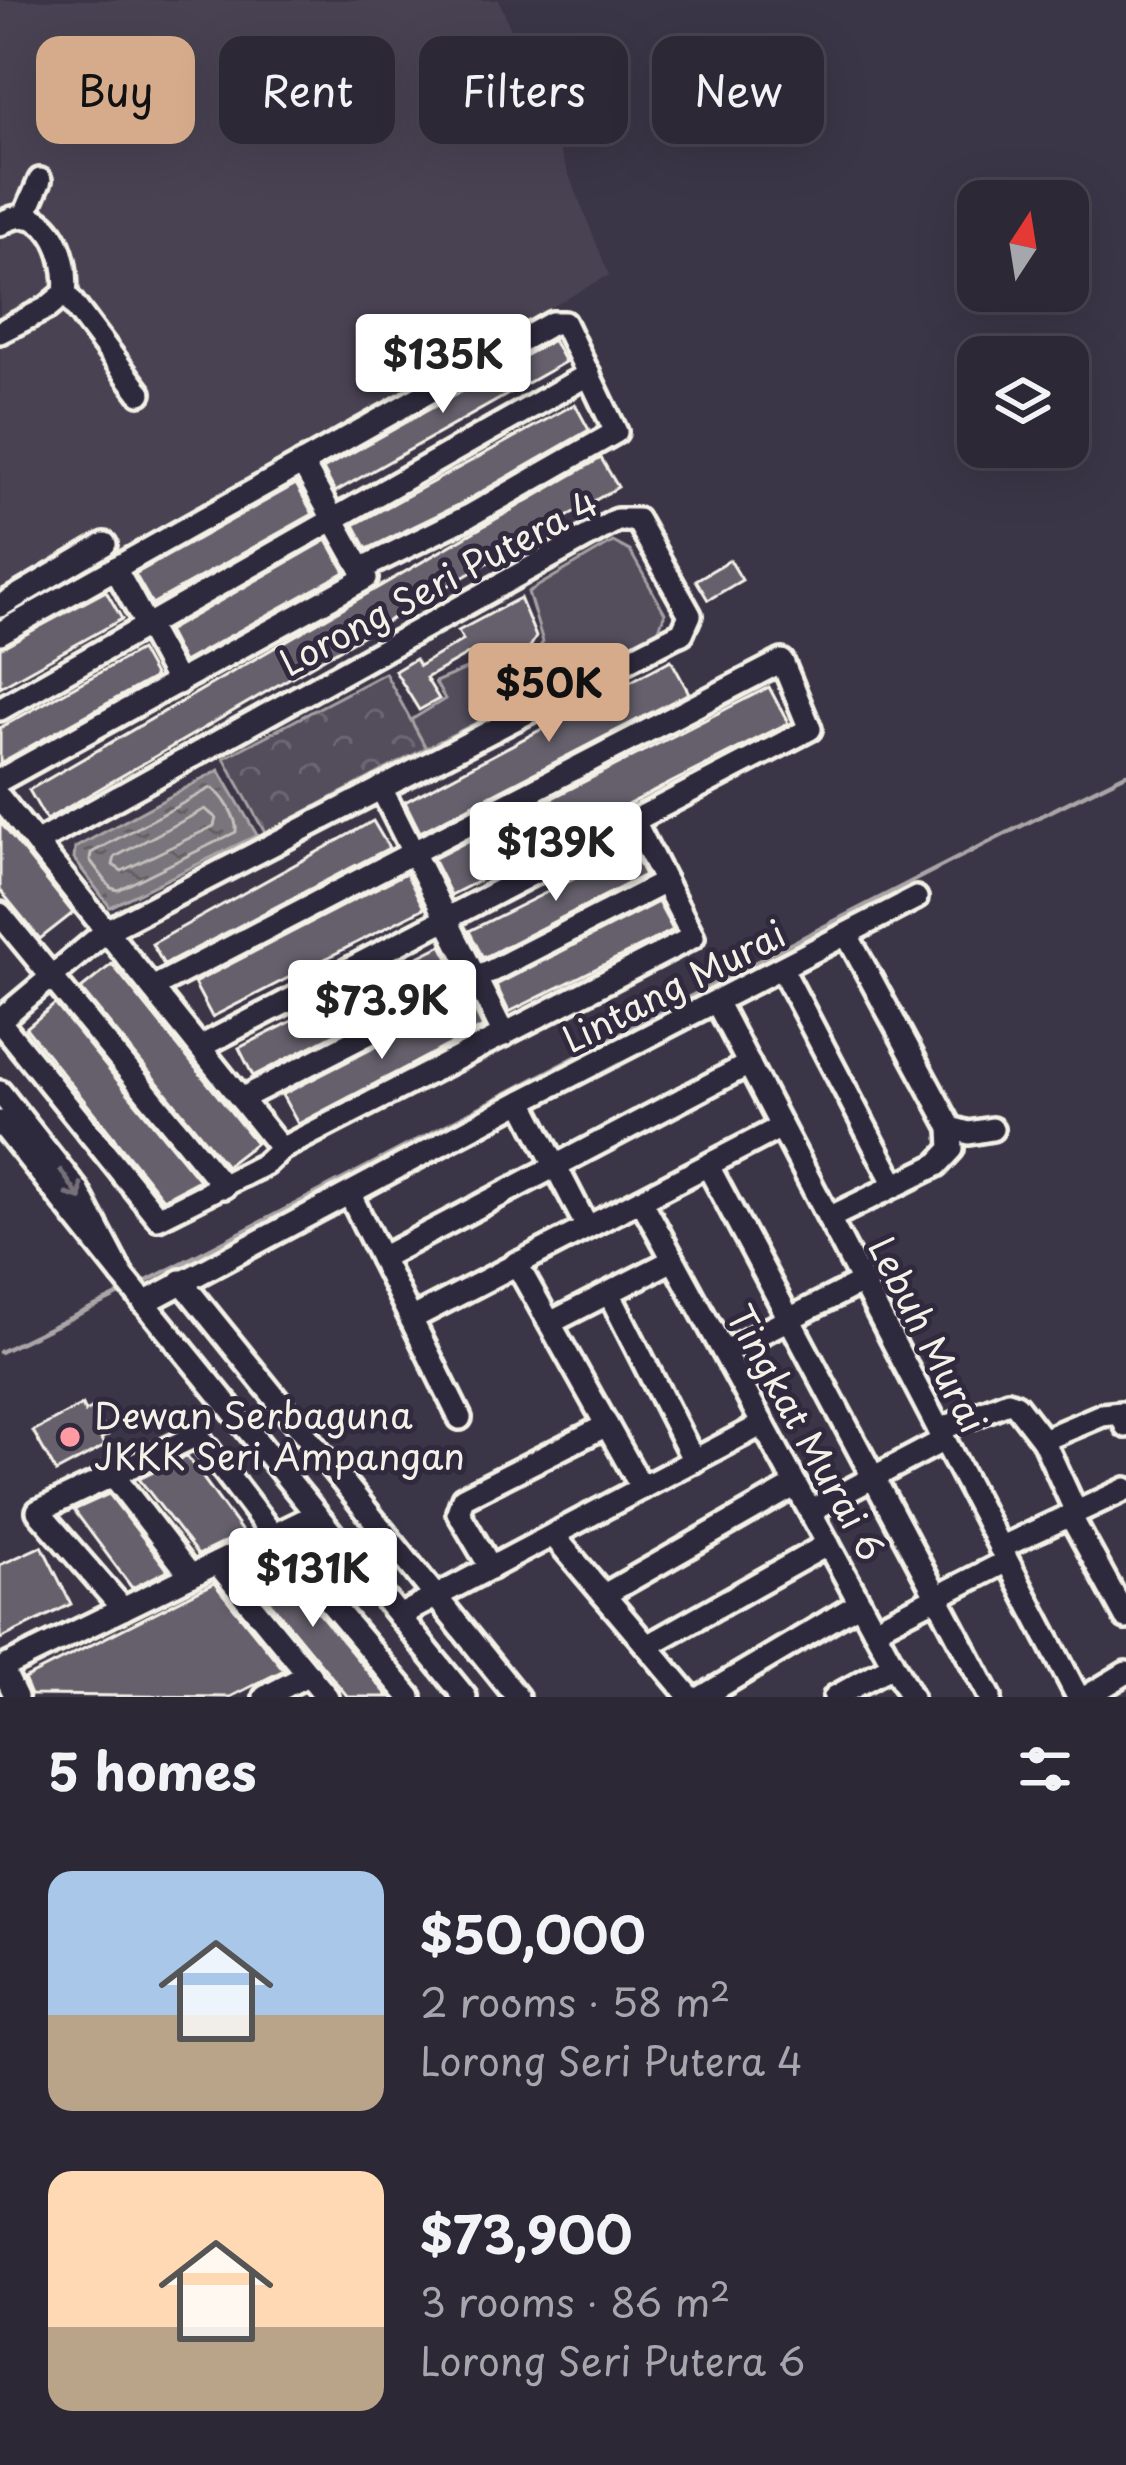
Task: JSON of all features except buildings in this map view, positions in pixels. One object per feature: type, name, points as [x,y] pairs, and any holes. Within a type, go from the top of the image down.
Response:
[{"type":"street","points":[[25,215],[40,180]]},
{"type":"street","points":[[0,224],[12,216],[36,218],[56,236],[68,272],[65,293],[47,308],[0,332]]},
{"type":"street","points":[[65,293],[140,393]]},
{"type":"street","points":[[0,633],[552,322],[564,323],[616,432],[469,516],[362,569]]},
{"type":"street","points":[[0,709],[589,374]]},
{"type":"street","points":[[0,780],[366,578],[302,463]]},
{"type":"street","name":"Lorong Seri Putera 4","points":[[0,1021],[106,931],[682,633],[690,615],[637,520],[616,520],[36,842]]},
{"type":"street","points":[[0,606],[105,544]]},
{"type":"street","points":[[115,568],[178,682]]},
{"type":"street","points":[[152,988],[782,662],[810,729],[200,1047]]},
{"type":"street","points":[[381,788],[504,1034]]},
{"type":"street","points":[[0,798],[281,1149]]},
{"type":"street","points":[[0,1021],[158,1218],[265,1164],[281,1149],[693,938],[634,821]]},
{"type":"street","points":[[241,1099],[665,883]]},
{"type":"street","name":"Lintang Murai","points":[[144,1303],[522,1100],[916,898]]},
{"type":"street","points":[[0,914],[224,1186]]},
{"type":"street","points":[[829,1218],[938,1165],[952,1149],[951,1128],[847,935]]},
{"type":"street","points":[[782,969],[894,1183]]},
{"type":"street","name":"Lebuh Murai","points":[[717,1004],[1082,1697]]},
{"type":"street","points":[[381,1258],[748,1064]]},
{"type":"street","points":[[0,1092],[78,1191],[122,1275]]},
{"type":"street","points":[[522,1100],[587,1227]]},
{"type":"street","points":[[0,1122],[465,1697]]},
{"type":"street","points":[[411,1319],[782,1127]]},
{"type":"street","points":[[951,1128],[969,1133],[992,1129]]},
{"type":"street","points":[[708,1166],[990,1697]]},
{"type":"street","points":[[350,1195],[460,1418]]},
{"type":"street","name":"Tingkat Murai 6","points":[[641,1200],[911,1697]]},
{"type":"street","points":[[550,1323],[674,1260]]},
{"type":"street","points":[[516,1263],[642,1488]]},
{"type":"street","points":[[181,1281],[517,1697]]},
{"type":"street","points":[[724,1352],[862,1282]]},
{"type":"street","points":[[609,1293],[694,1461]]},
{"type":"street","points":[[810,1510],[1008,1402],[1016,1405],[1043,1441],[1073,1514],[1126,1618]]},
{"type":"street","points":[[1043,1441],[1102,1414],[1121,1413],[1126,1426]]},
{"type":"street","points":[[400,1616],[763,1424]]},
{"type":"street","points":[[490,1568],[458,1512],[463,1498],[607,1425]]},
{"type":"street","points":[[123,1609],[38,1511],[197,1435],[408,1697]]},
{"type":"street","points":[[113,1475],[191,1576]]},
{"type":"street","points":[[604,1594],[796,1485]]},
{"type":"street","points":[[874,1629],[937,1597],[1073,1514],[1126,1489]]},
{"type":"street","points":[[16,1697],[1,1669],[315,1515]]},
{"type":"street","points":[[553,1535],[690,1697]]},
{"type":"street","points":[[647,1646],[827,1544]]},
{"type":"street","points":[[217,1563],[327,1697]]},
{"type":"street","points":[[701,1697],[860,1603]]},
{"type":"street","points":[[835,1697],[893,1665]]},
{"type":"street","points":[[1082,1697],[1126,1673]]},
{"type":"street","points":[[265,1697],[309,1674]]},
{"type":"shaded area","points":[[0,0],[499,0],[513,36],[419,36],[419,144],[557,144],[609,275],[0,615]]},
{"type":"green space","points":[[613,542],[630,551],[665,613],[658,631],[426,748],[411,720],[445,699],[435,682],[473,666],[516,682],[543,642],[528,592]]},
{"type":"green space","points":[[385,673],[426,748],[265,833],[224,758]]},
{"type":"water","points":[[219,770],[257,835],[110,907],[74,859],[75,848]]},
{"type":"waterway","points":[[145,1282],[1126,774]]},
{"type":"waterway","points":[[0,1352],[120,1294]]},
{"type":"place","name":"Dewan Serbaguna JKKK Seri Ampangan","points":[[70,1437]]}]
